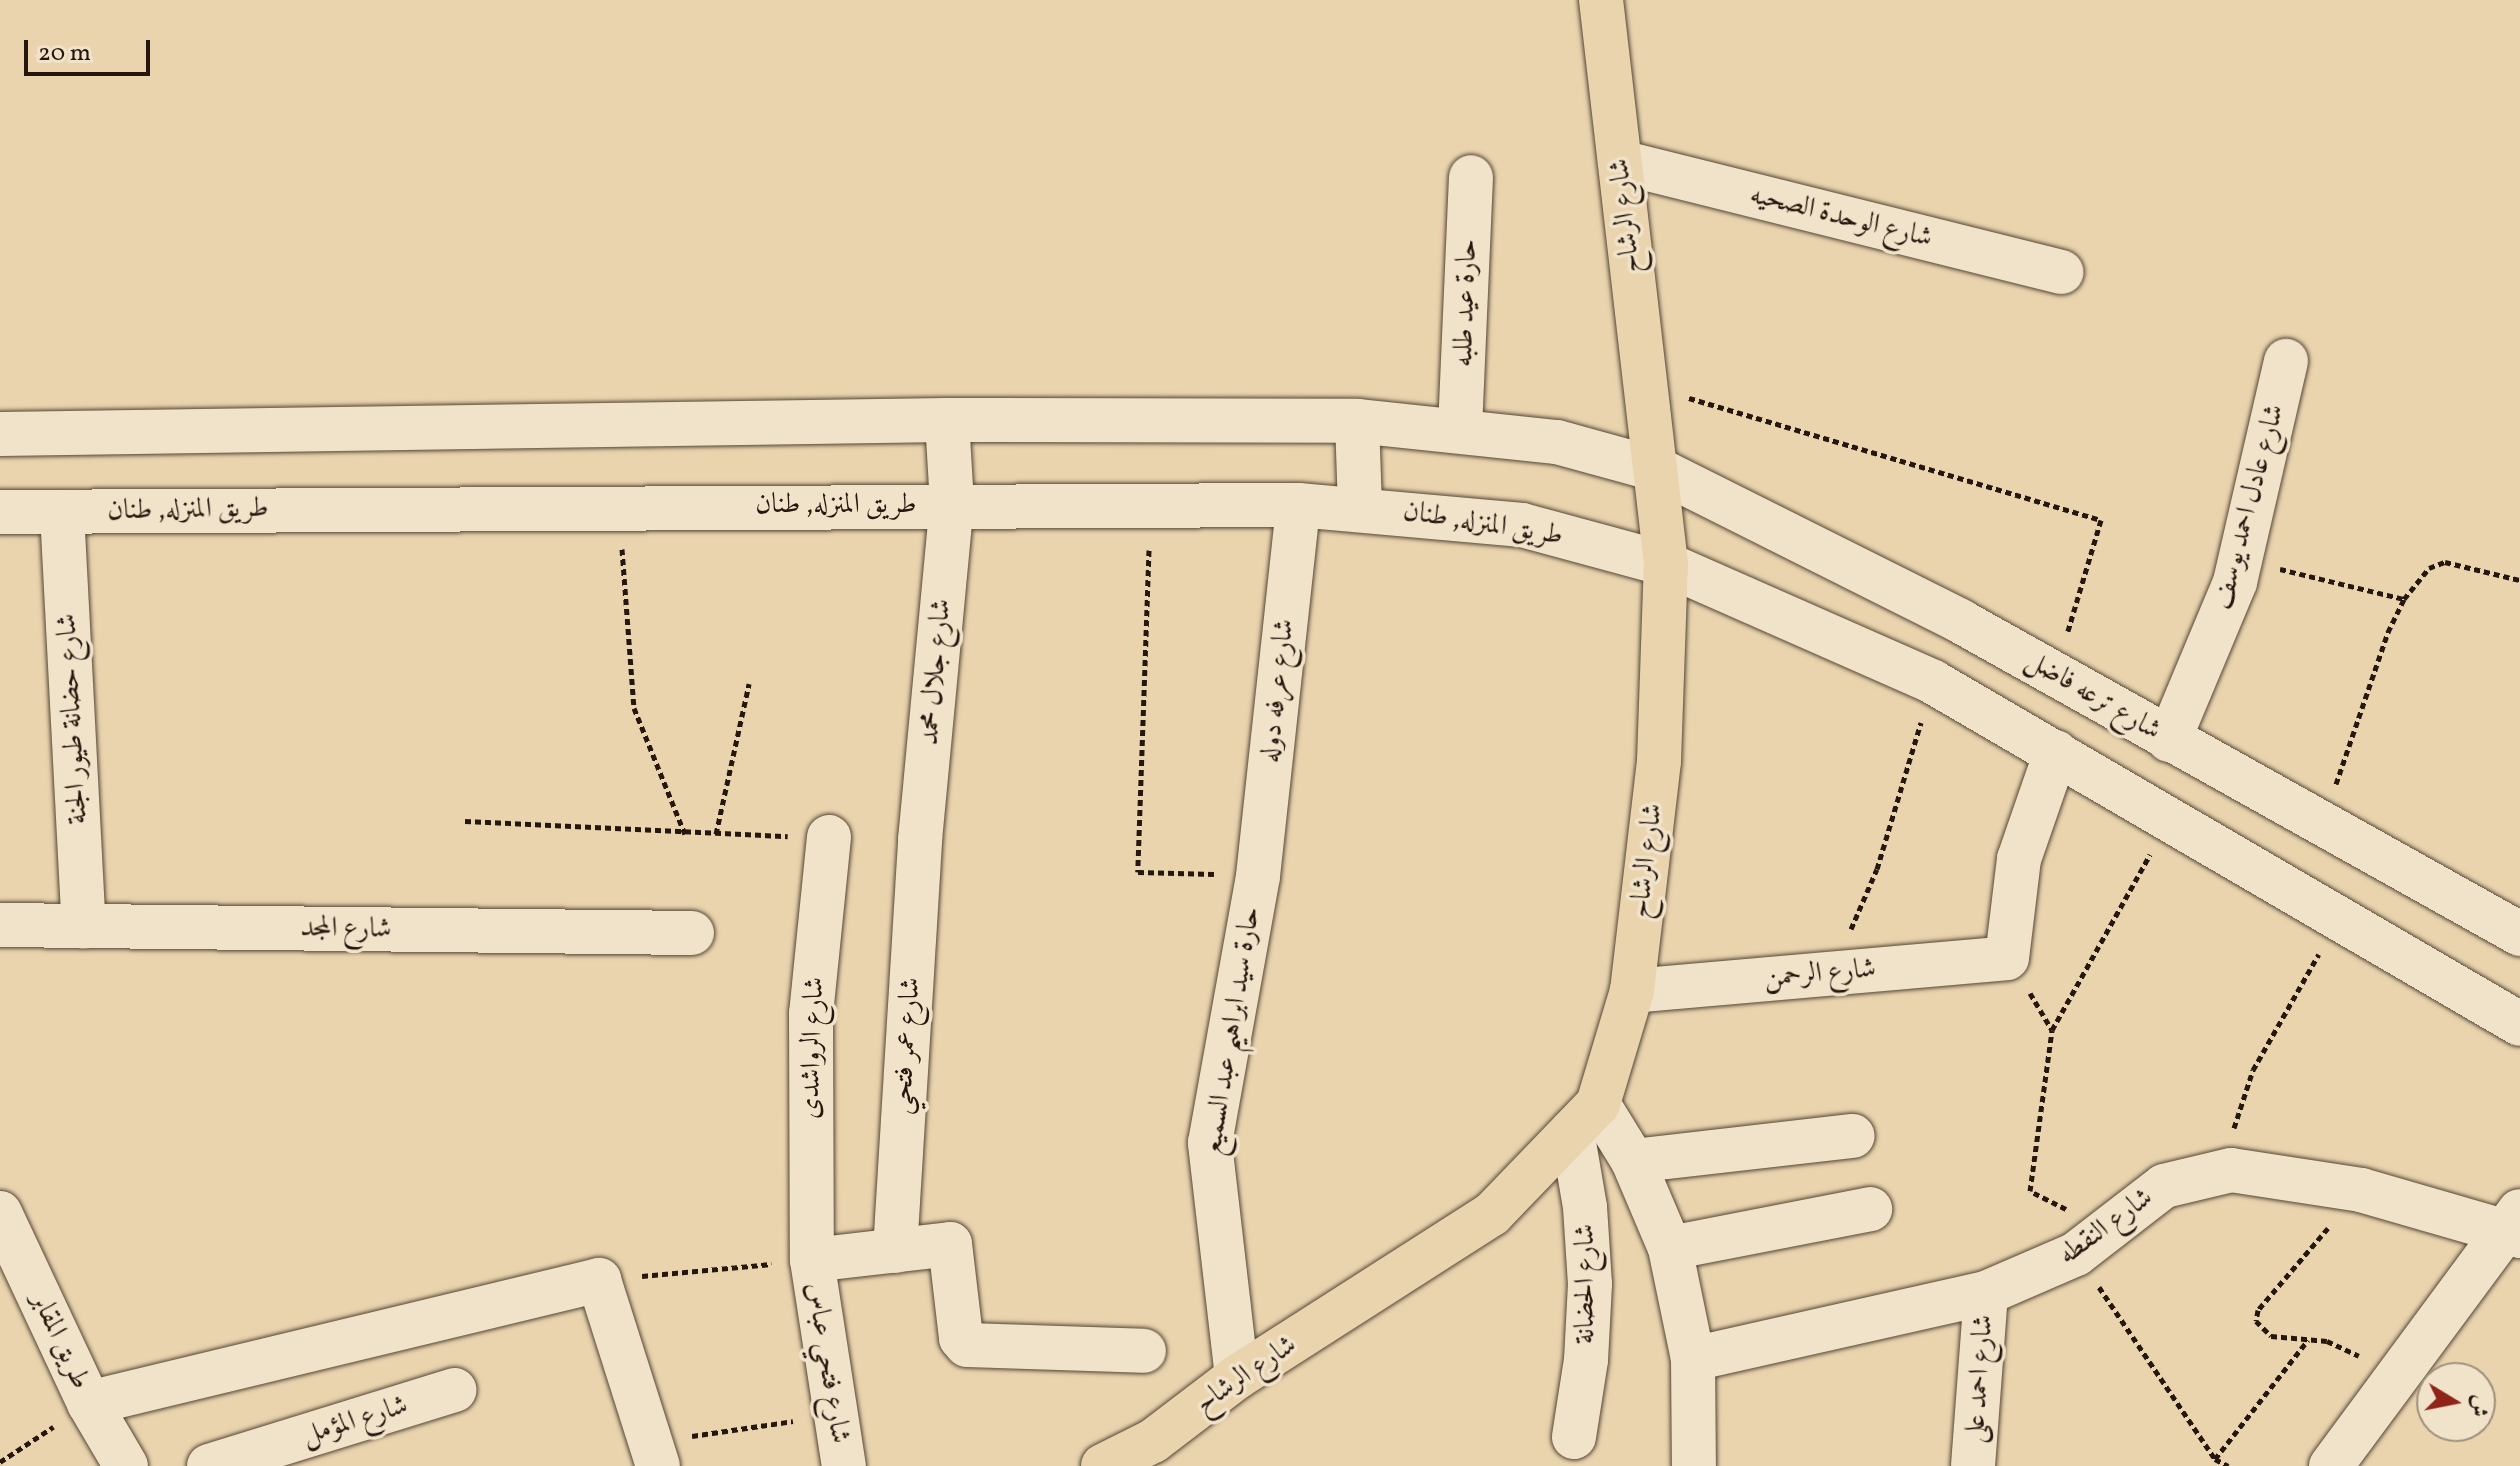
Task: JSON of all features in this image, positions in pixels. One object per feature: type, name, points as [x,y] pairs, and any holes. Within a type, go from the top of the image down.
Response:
[{"type":"main road","name":"شارع الرشاح","points":[[1103,1466],[1153,1441],[1237,1377],[1492,1214],[1585,1118],[1632,991],[1659,761],[1666,564],[1659,470],[1645,386],[1601,0]]},
{"type":"street","name":"شارع الوحدة الصحيه","points":[[1620,162],[2062,272]]},
{"type":"street","name":"حارة عيد طلبه","points":[[1460,429],[1471,177]]},
{"type":"street","name":"شارع عادل احمد يوسف","points":[[2169,740],[2240,559],[2286,361]]},
{"type":"street","points":[[0,434],[947,420],[1357,421],[1460,429],[1557,442],[1659,470]]},
{"type":"street","name":"شارع جلال محمد","points":[[920,840],[952,504],[947,420]]},
{"type":"street","points":[[1357,421],[1360,507]]},
{"type":"street","name":"شارع ترعه فاضل","points":[[1659,470],[2066,677],[2322,827],[2520,934]]},
{"type":"street","name":"طريق المنزله, طنان","points":[[0,512],[952,504],[1298,505],[1360,507],[1522,525],[1666,564]]},
{"type":"street","name":"شارع عرفه دوله","points":[[1258,876],[1298,505]]},
{"type":"street","name":"شارع حضانة طيور الجنة","points":[[62,512],[84,926]]},
{"type":"street","points":[[1666,564],[1933,682],[2520,1024]]},
{"type":"street","points":[[1933,682],[1960,621]]},
{"type":"street","name":"شارع الرحمن","points":[[1632,991],[2007,958],[2019,859],[2056,752]]},
{"type":"street","name":"شارع الرواشدى","points":[[812,1260],[811,1013],[829,837]]},
{"type":"street","name":"شارع عمر فتحي","points":[[895,1251],[920,840]]},
{"type":"street","name":"حارة سيد ابراهيم عبد السميع","points":[[1237,1377],[1209,1161],[1258,876]]},
{"type":"street","name":"شارع المجد","points":[[0,925],[692,933]]},
{"type":"street","points":[[1585,1118],[1633,1161],[1670,1248],[1693,1359],[1694,1466]]},
{"type":"street","name":"شارع الحضانة","points":[[1574,1437],[1586,1360],[1590,1284],[1585,1118]]},
{"type":"street","points":[[1633,1161],[1853,1136]]},
{"type":"street","name":"شارع النقطه","points":[[1693,1359],[1986,1293],[2076,1254],[2164,1186],[2231,1170],[2361,1190],[2514,1226]]},
{"type":"street","points":[[1670,1248],[1870,1209]]},
{"type":"street","name":"طريق المقابر","points":[[0,1213],[89,1403],[126,1466]]},
{"type":"street","points":[[2331,1466],[2395,1376],[2514,1226]]},
{"type":"street","points":[[812,1260],[951,1245],[961,1338],[967,1345],[1144,1351]]},
{"type":"street","name":"شارع فتحي عباس","points":[[812,1260],[833,1414],[844,1466]]},
{"type":"street","points":[[89,1403],[599,1280],[654,1454]]},
{"type":"street","name":"شارع احمد على","points":[[1973,1466],[1986,1293]]},
{"type":"street","name":"شارع المؤمل","points":[[209,1466],[455,1390]]},
{"type":"path","points":[[1645,386],[1816,432],[2101,520],[2068,619],[2066,677]]},
{"type":"path","points":[[1151,505],[1138,872],[1258,876]]},
{"type":"path","points":[[619,506],[634,708],[685,834]]},
{"type":"path","points":[[2240,559],[2404,599]]},
{"type":"path","points":[[2322,827],[2404,599],[2429,568],[2445,562],[2520,580]]},
{"type":"path","points":[[1832,974],[1877,869],[1933,682]]},
{"type":"path","points":[[716,834],[749,684]]},
{"type":"path","points":[[465,821],[685,834],[829,837]]},
{"type":"path","points":[[2030,1191],[2052,1030],[2169,821]]},
{"type":"path","points":[[2231,1170],[2228,1147],[2253,1070],[2339,919]]},
{"type":"path","points":[[2361,1190],[2258,1310],[2256,1321],[2271,1336],[2341,1345],[2395,1376]]},
{"type":"path","points":[[2076,1254],[2215,1459],[2228,1466]]},
{"type":"path","points":[[599,1280],[812,1260]]},
{"type":"path","points":[[2215,1459],[2309,1339]]},
{"type":"path","points":[[0,1462],[89,1403]]},
{"type":"path","points":[[654,1454],[833,1414]]}]
